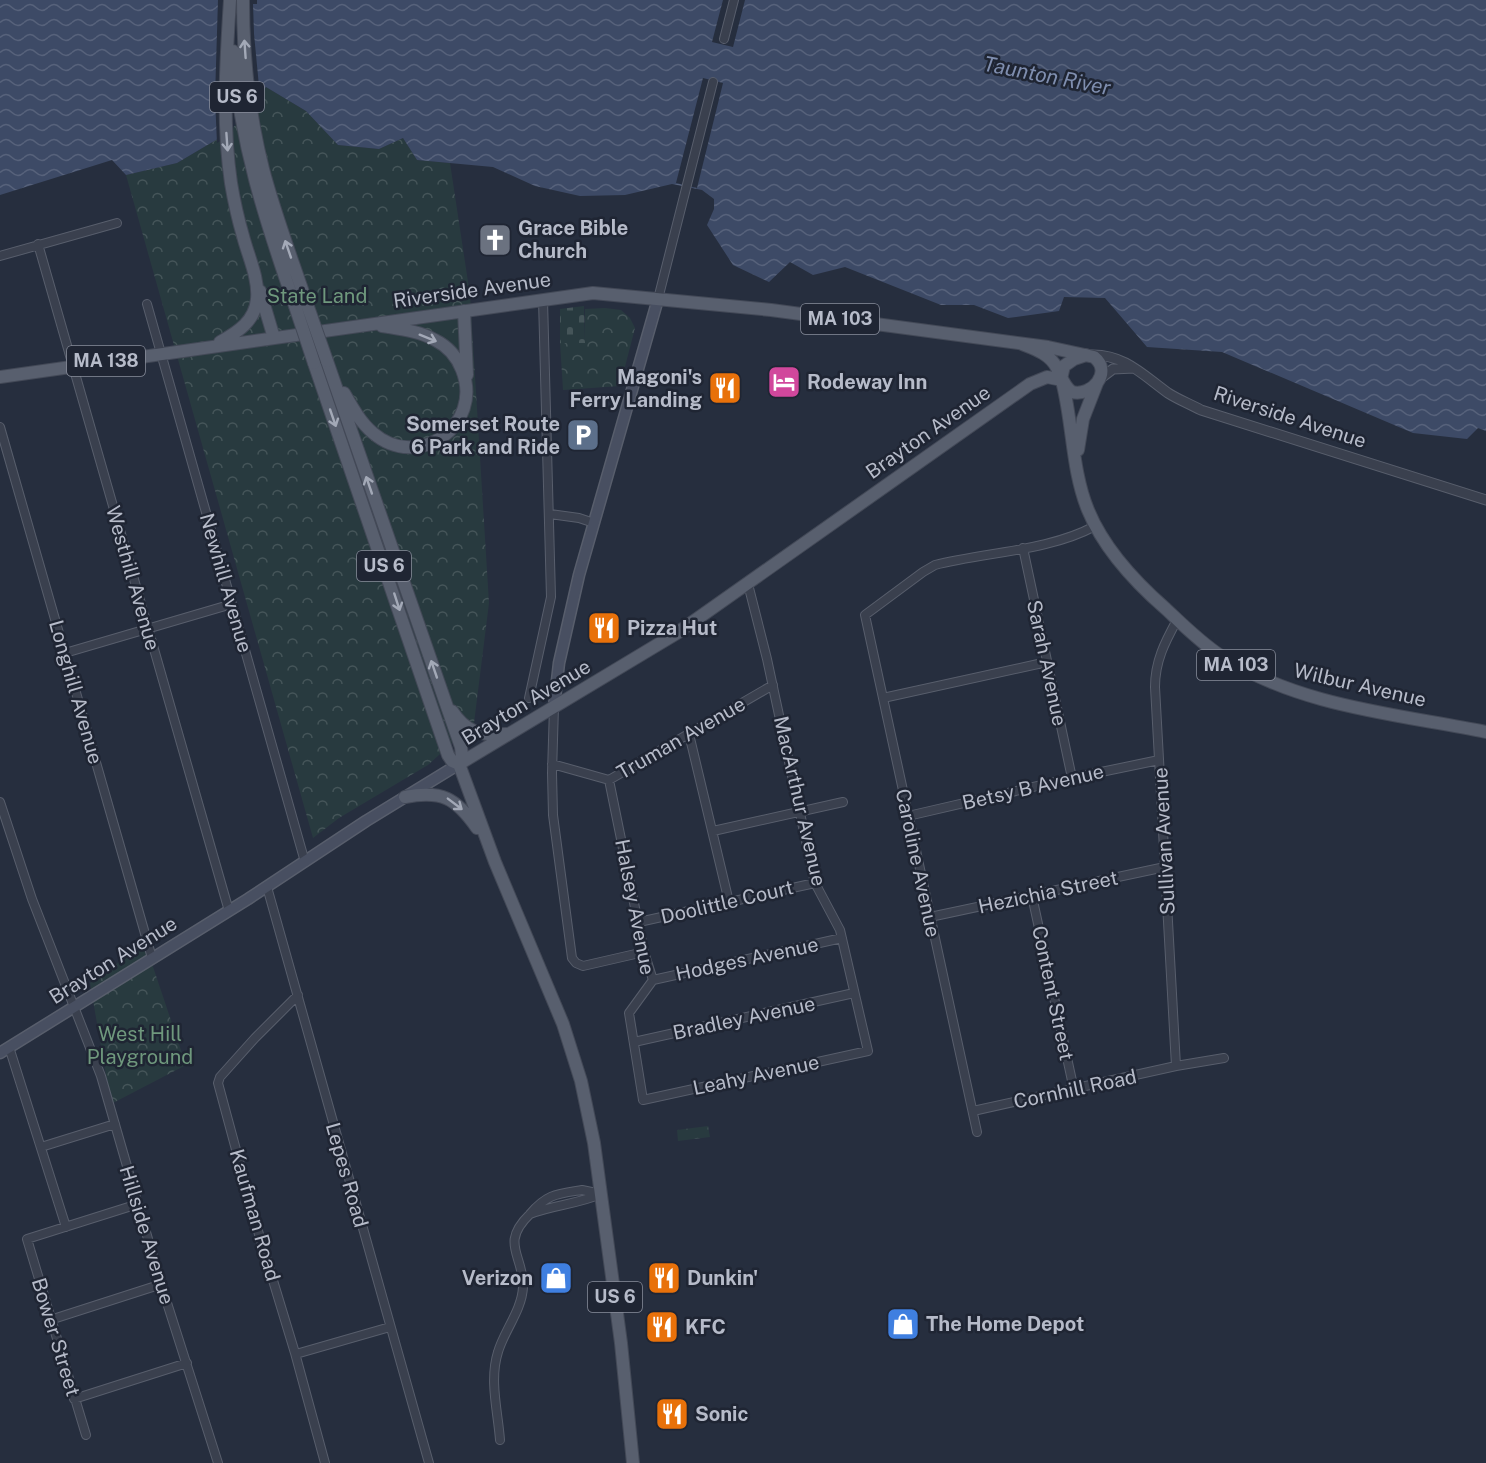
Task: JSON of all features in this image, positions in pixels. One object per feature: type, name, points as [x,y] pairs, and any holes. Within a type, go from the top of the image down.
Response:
[{"type":"main road","name":"US 6","points":[[230,0],[237,92],[246,148],[263,191],[320,362],[448,755],[452,761],[459,764]]},
{"type":"main road","name":"MA 138","points":[[213,346],[242,328],[252,315],[257,295],[234,199],[228,154],[225,105],[230,0]]},
{"type":"main road","name":"US 6","points":[[243,0],[244,44],[249,93],[260,153],[263,191]]},
{"type":"main road","points":[[250,261],[274,338]]},
{"type":"main road","name":"Riverside Avenue","points":[[0,377],[464,310],[593,294],[614,294],[771,310],[1048,346],[1089,355]]},
{"type":"main road","points":[[554,707],[559,663],[568,621],[658,299]]},
{"type":"main road","points":[[320,362],[362,422],[380,439],[397,446],[426,445],[445,435],[460,418],[465,405],[467,390],[464,310]]},
{"type":"main road","name":"MA 138","points":[[372,324],[412,332],[441,343],[459,364],[467,390]]},
{"type":"main road","name":"Riverside Avenue","points":[[1022,344],[1047,356],[1055,363],[1062,380]]},
{"type":"main road","points":[[1089,355],[1100,362],[1102,369],[1099,381],[1088,391],[1078,394],[1069,390],[1062,380],[1063,369],[1067,363],[1078,357],[1089,355]]},
{"type":"main road","name":"US 6","points":[[320,362],[444,696],[461,747],[462,756],[459,764],[488,843],[576,1060],[592,1130],[622,1350],[633,1463]]},
{"type":"main road","name":"Brayton Avenue","points":[[4,1050],[229,911],[405,797],[676,633],[1025,387],[1042,377],[1062,380]]},
{"type":"main road","name":"Wilbur Avenue","points":[[1062,380],[1085,502],[1095,526],[1133,578],[1177,620],[1220,656],[1253,675],[1315,698],[1486,732]]},
{"type":"main road","name":"Wilbur Avenue","points":[[1078,469],[1081,428],[1099,381]]},
{"type":"main road","points":[[444,696],[456,717],[470,730],[483,735],[511,733]]},
{"type":"main road","points":[[405,797],[435,794],[451,800],[465,811],[488,843]]},
{"type":"street","points":[[724,39],[734,0]]},
{"type":"street","points":[[658,299],[713,82]]},
{"type":"street","points":[[0,256],[117,223]]},
{"type":"street","name":"Westhill Avenue","points":[[38,244],[229,911]]},
{"type":"street","points":[[529,698],[551,597],[543,300]]},
{"type":"street","name":"Newhill Avenue","points":[[147,304],[305,862]]},
{"type":"street","name":"Riverside Avenue","points":[[1089,355],[1113,357],[1124,361],[1174,396],[1202,410],[1486,500]]},
{"type":"street","points":[[1099,381],[1113,369],[1135,368]]},
{"type":"street","name":"Longhill Avenue","points":[[0,426],[152,958]]},
{"type":"street","points":[[550,514],[579,518],[594,523]]},
{"type":"street","points":[[1023,548],[1082,533],[1095,526]]},
{"type":"street","name":"Caroline Avenue","points":[[977,1132],[865,615],[935,565],[1023,548]]},
{"type":"street","name":"Sarah Avenue","points":[[1023,548],[1072,778]]},
{"type":"street","name":"MacArthur Avenue","points":[[748,584],[773,685],[815,883],[842,938],[868,1051]]},
{"type":"street","points":[[65,653],[232,604]]},
{"type":"street","name":"Sullivan Avenue","points":[[1176,1066],[1155,674],[1163,645],[1177,620]]},
{"type":"street","points":[[883,698],[1047,662]]},
{"type":"street","name":"Truman Avenue","points":[[552,764],[609,780],[773,685]]},
{"type":"street","points":[[554,707],[552,764],[555,835],[572,957],[578,964],[585,966],[644,952]]},
{"type":"street","points":[[689,734],[729,902]]},
{"type":"street","name":"Betsy B Avenue","points":[[908,816],[1159,760]]},
{"type":"street","name":"Halsey Avenue","points":[[609,780],[644,952],[653,980],[629,1013],[643,1100]]},
{"type":"street","name":"Hillside Avenue","points":[[0,802],[32,899],[101,1076],[162,1284],[218,1463]]},
{"type":"street","points":[[712,831],[843,802]]},
{"type":"street","name":"Hezichia Street","points":[[930,917],[1165,867]]},
{"type":"street","name":"Doolittle Court","points":[[639,922],[815,883]]},
{"type":"street","name":"Lepes Road","points":[[267,887],[429,1463]]},
{"type":"street","name":"Content Street","points":[[1032,897],[1074,1090]]},
{"type":"street","name":"Hodges Avenue","points":[[653,980],[842,938]]},
{"type":"street","name":"Bradley Avenue","points":[[634,1042],[855,993]]},
{"type":"street","name":"Kaufman Road","points":[[298,995],[255,1038],[220,1077],[218,1083],[255,1220],[296,1354],[324,1463]]},
{"type":"street","points":[[4,1050],[41,1147],[66,1227],[138,1204]]},
{"type":"street","name":"Leahy Avenue","points":[[643,1100],[868,1051]]},
{"type":"street","name":"Cornhill Road","points":[[973,1111],[1176,1066],[1224,1058]]},
{"type":"street","points":[[41,1147],[115,1124]]},
{"type":"street","points":[[500,1440],[494,1365],[523,1287],[514,1247],[515,1235],[530,1214],[546,1208],[584,1202],[601,1194]]},
{"type":"street","name":"Bower Street","points":[[66,1227],[27,1239],[86,1435]]},
{"type":"street","points":[[50,1320],[162,1284]]},
{"type":"street","points":[[296,1354],[390,1328]]},
{"type":"street","points":[[74,1399],[187,1364]]},
{"type":"green space","name":"State Land","points":[[266,87],[306,111],[338,145],[379,149],[403,138],[417,160],[450,163],[470,295],[489,603],[474,723],[428,765],[339,818],[313,838],[126,175],[177,163],[221,137]]},
{"type":"green space","points":[[584,306],[585,343],[560,343],[560,309]]},
{"type":"green space","points":[[585,309],[621,310],[630,318],[635,328],[620,386],[563,390],[560,343],[585,342]]},
{"type":"green space","name":"West Hill Playground","points":[[145,943],[186,1065],[111,1104],[90,983]]},
{"type":"green space","points":[[708,1126],[710,1137],[678,1141],[677,1130]]},
{"type":"water","name":"Taunton River","points":[[0,0],[1486,0],[1486,431],[1478,428],[1467,439],[1413,433],[1222,352],[1147,347],[1105,298],[1064,297],[1059,311],[1008,318],[974,305],[941,305],[845,267],[813,275],[790,262],[769,282],[733,265],[707,225],[714,209],[714,199],[702,190],[672,184],[625,195],[580,196],[535,186],[493,167],[417,160],[403,138],[379,149],[338,145],[306,111],[266,87],[221,137],[177,163],[126,175],[112,160],[0,195]]},
{"type":"pier","points":[[218,0],[257,0],[257,4],[253,4],[260,97],[217,143],[215,98]]},
{"type":"pier","points":[[723,0],[745,0],[733,47],[712,42]]},
{"type":"pier","points":[[703,78],[723,83],[697,188],[676,183]]},
{"type":"place","name":"Grace Bible Church","points":[[495,240]]},
{"type":"place","name":"Rodeway Inn","points":[[784,382]]},
{"type":"place","name":"Magoni's Ferry Landing","points":[[725,388]]},
{"type":"place","name":"Somerset Route 6 Park and Ride","points":[[583,435]]},
{"type":"place","name":"Pizza Hut","points":[[604,628]]},
{"type":"place","name":"Verizon","points":[[556,1278]]},
{"type":"place","name":"Dunkin'","points":[[664,1278]]},
{"type":"place","name":"The Home Depot","points":[[903,1324]]},
{"type":"place","name":"KFC","points":[[662,1327]]},
{"type":"place","name":"Sonic","points":[[672,1414]]}]
